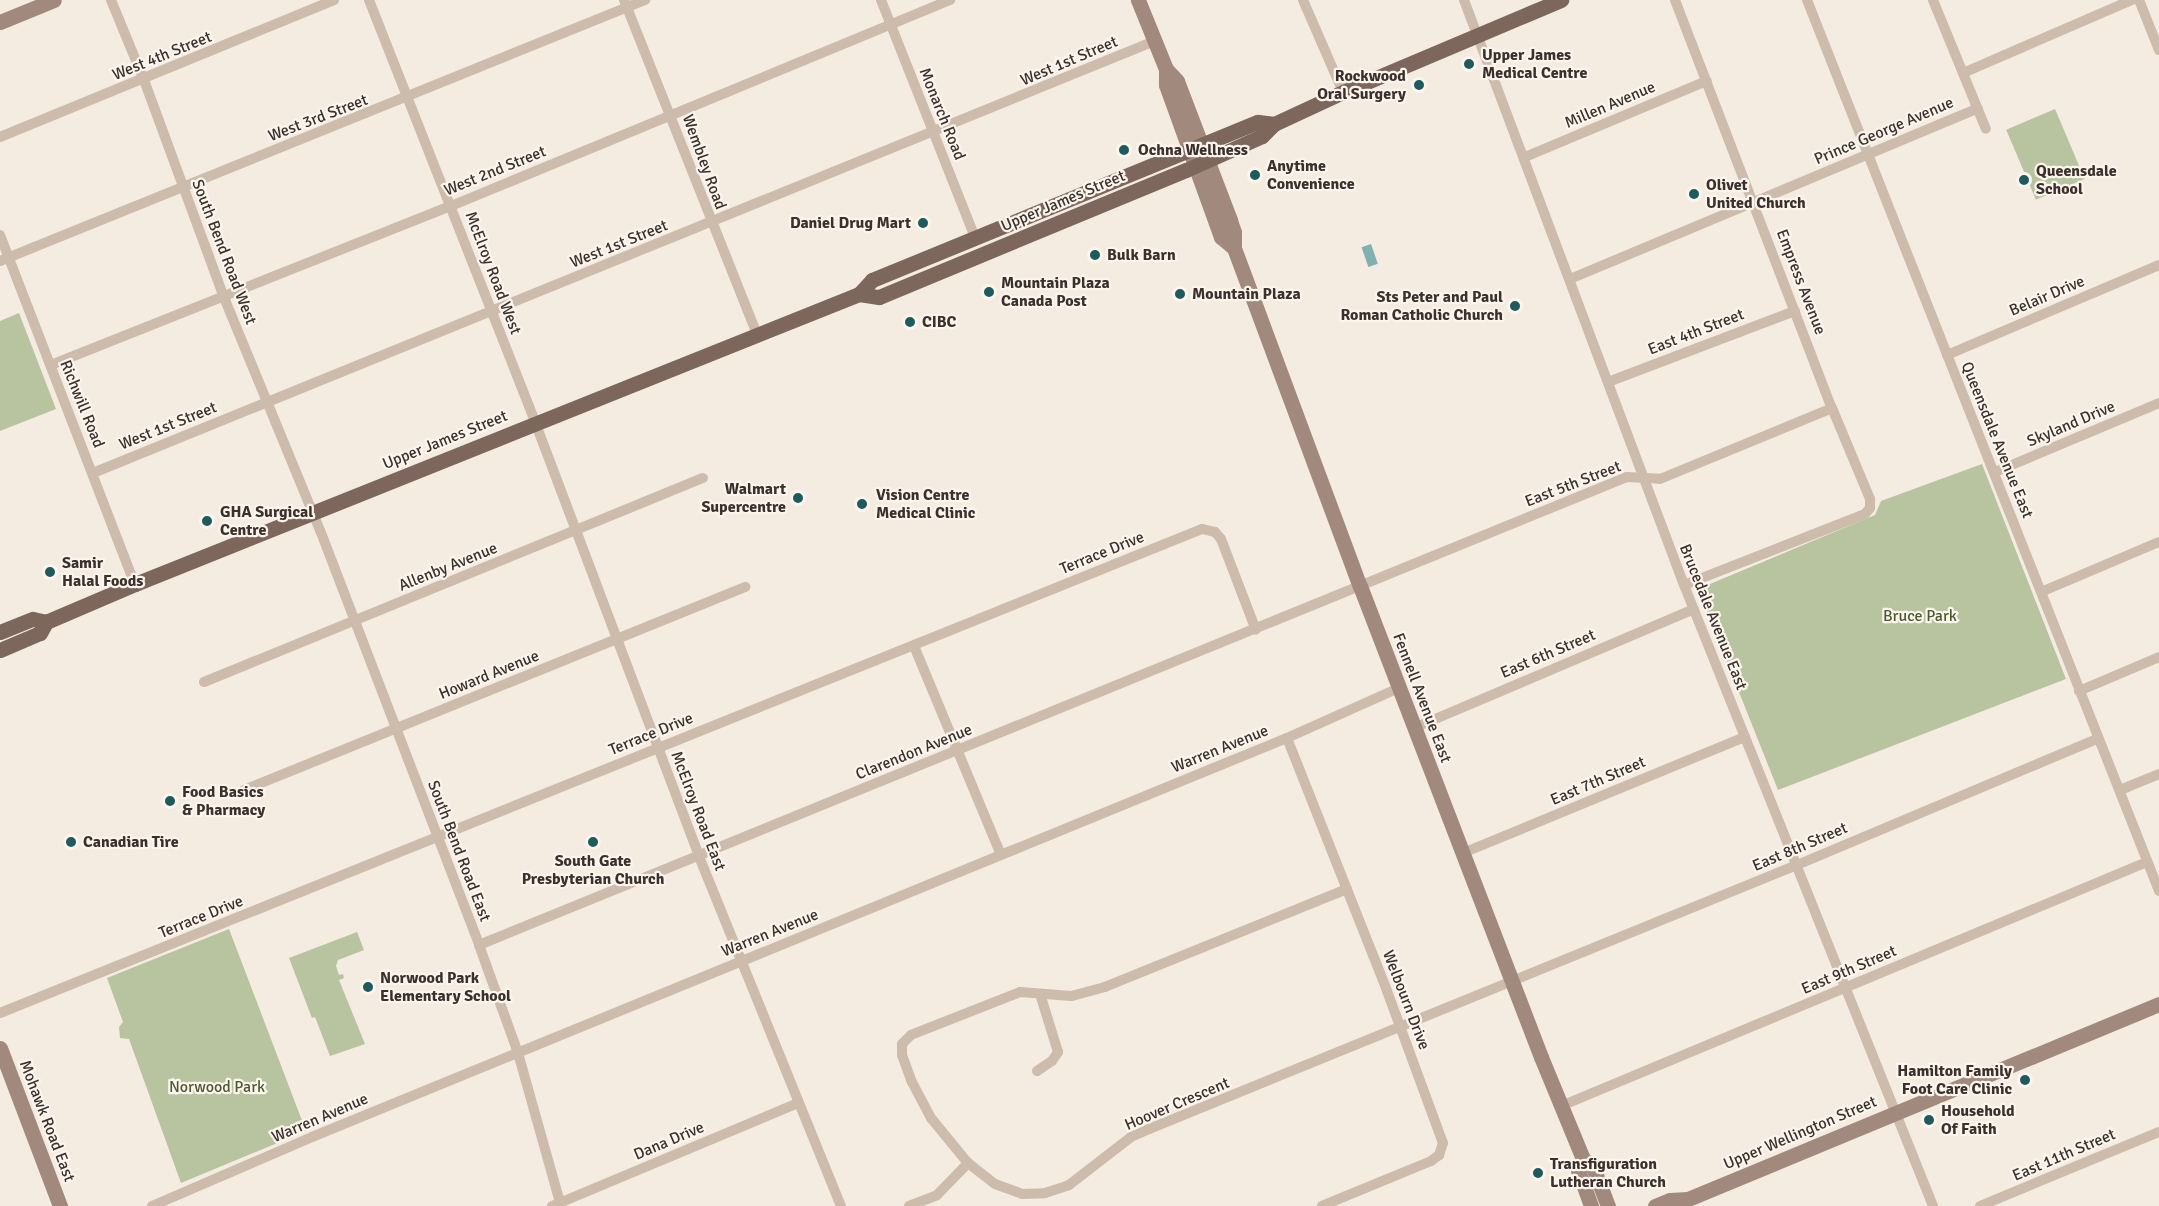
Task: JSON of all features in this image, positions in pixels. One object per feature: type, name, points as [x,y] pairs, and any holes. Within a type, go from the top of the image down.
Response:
[{"type":"main road","points":[[0,22],[54,0]]},
{"type":"main road","name":"Fennell Avenue East","points":[[1138,0],[1166,69],[1177,81],[1221,237],[1234,248],[1414,728],[1561,1106],[1583,1159],[1593,1167],[1608,1206]]},
{"type":"main road","name":"Upper James Street","points":[[859,294],[879,297],[1198,156],[1258,122],[1274,124],[1343,92],[1561,0]]},
{"type":"main road","name":"Upper James Street","points":[[0,632],[33,619],[46,622],[859,294],[872,280],[975,238],[1198,156]]},
{"type":"main road","name":"Upper James Street","points":[[0,650],[40,633],[46,622]]},
{"type":"main road","points":[[0,632],[15,634],[27,639]]},
{"type":"main road","name":"Upper Wellington Street","points":[[1655,1206],[1670,1200],[1685,1203],[2159,1004]]},
{"type":"main road","name":"Mohawk Road East","points":[[0,1048],[60,1206]]},
{"type":"main road","name":"Fennell Avenue East","points":[[1583,1159],[1578,1170],[1591,1206]]},
{"type":"street","name":"South Bend Road West","points":[[111,0],[144,80],[223,295],[313,513]]},
{"type":"street","name":"West 4th Street","points":[[0,137],[144,80],[334,0]]},
{"type":"street","name":"McElroy Road West","points":[[369,0],[535,423]]},
{"type":"street","name":"West 3rd Street","points":[[4,259],[408,98],[625,4],[645,0]]},
{"type":"street","name":"Monarch Road","points":[[881,0],[975,238]]},
{"type":"street","name":"West 2nd Street","points":[[51,365],[451,206],[950,0]]},
{"type":"street","points":[[1303,0],[1343,92]]},
{"type":"street","name":"Brucedale Avenue East","points":[[1464,0],[1525,156],[1684,585],[1934,1206]]},
{"type":"street","name":"Empress Avenue","points":[[1675,0],[1832,408],[1870,499],[1870,508],[1865,514],[1684,585]]},
{"type":"street","name":"Queensdale Avenue East","points":[[1807,0],[1995,472],[2097,739],[2120,790],[2159,891]]},
{"type":"street","points":[[1933,0],[1986,129]]},
{"type":"street","points":[[1963,73],[2132,0]]},
{"type":"street","points":[[2139,0],[2159,50]]},
{"type":"street","name":"Wembley Road","points":[[625,4],[757,334]]},
{"type":"street","name":"West 1st Street","points":[[93,473],[1155,41]]},
{"type":"street","name":"Millen Avenue","points":[[1525,156],[1707,81]]},
{"type":"street","name":"Prince George Avenue","points":[[1570,279],[1978,108]]},
{"type":"street","name":"Richwill Road","points":[[0,235],[4,259],[51,365],[135,585]]},
{"type":"street","name":"Belair Drive","points":[[1947,355],[2159,265]]},
{"type":"street","name":"East 4th Street","points":[[1608,382],[1795,310]]},
{"type":"street","name":"Skyland Drive","points":[[1995,472],[2159,404]]},
{"type":"street","name":"East 5th Street","points":[[1360,586],[1627,477],[1660,479],[1832,408]]},
{"type":"street","name":"McElroy Road East","points":[[535,423],[698,854],[841,1206]]},
{"type":"street","name":"Allenby Avenue","points":[[204,682],[576,532],[703,478]]},
{"type":"street","name":"South Bend Road East","points":[[313,513],[479,945],[518,1053],[558,1205]]},
{"type":"street","name":"Terrace Drive","points":[[0,1013],[1202,529],[1215,532],[1221,539],[1256,630]]},
{"type":"street","points":[[2040,592],[2159,542]]},
{"type":"street","name":"Clarendon Avenue","points":[[479,945],[1360,586]]},
{"type":"street","name":"Howard Avenue","points":[[244,790],[745,587]]},
{"type":"street","name":"East 6th Street","points":[[1414,728],[1694,609]]},
{"type":"street","points":[[914,646],[1001,855]]},
{"type":"street","points":[[2079,691],[2159,657]]},
{"type":"street","name":"Warren Avenue","points":[[152,1206],[180,1201],[518,1053],[1287,738],[1399,688]]},
{"type":"street","name":"East 7th Street","points":[[1463,853],[1745,736]]},
{"type":"street","name":"Welbourn Drive","points":[[1287,738],[1441,1134],[1442,1150],[1431,1161],[1322,1206]]},
{"type":"street","name":"East 8th Street","points":[[1513,981],[2097,739]]},
{"type":"street","points":[[2120,790],[2159,774]]},
{"type":"street","name":"East 9th Street","points":[[1561,1106],[2147,862]]},
{"type":"street","name":"Hoover Crescent","points":[[1347,889],[1105,987],[1071,996],[1020,992],[911,1035],[902,1044],[902,1055],[912,1082],[931,1118],[968,1163],[995,1184],[1022,1194],[1045,1193],[1069,1185],[1140,1133],[1513,981]]},
{"type":"street","points":[[1037,1071],[1052,1061],[1058,1052],[1040,994]]},
{"type":"street","name":"Dana Drive","points":[[558,1205],[798,1103]]},
{"type":"street","name":"East 11th Street","points":[[1980,1206],[2159,1132]]},
{"type":"street","points":[[909,1206],[937,1195],[968,1163]]},
{"type":"green space","points":[[2055,109],[2085,179],[2036,200],[2006,130]]},
{"type":"green space","points":[[19,313],[56,409],[0,431],[0,321]]},
{"type":"green space","name":"Bruce Park","points":[[1982,464],[2066,679],[1778,790],[1698,589],[1875,515],[1881,501]]},
{"type":"green space","name":"Norwood Park","points":[[229,929],[306,1131],[181,1183],[129,1039],[120,1038],[119,1027],[123,1022],[107,978]]},
{"type":"green space","points":[[357,932],[364,950],[338,960],[336,966],[339,975],[343,974],[344,978],[339,980],[365,1044],[330,1056],[315,1017],[312,1018],[289,958]]},
{"type":"water","points":[[1371,244],[1378,264],[1368,267],[1362,247]]},
{"type":"place","name":"Upper James Medical Centre","points":[[1469,64]]},
{"type":"place","name":"Rockwood Oral Surgery","points":[[1419,85]]},
{"type":"place","name":"Ochna Wellness","points":[[1124,150]]},
{"type":"place","name":"Anytime Convenience","points":[[1255,175]]},
{"type":"place","name":"Queensdale School","points":[[2024,180]]},
{"type":"place","name":"Olivet United Church","points":[[1694,194]]},
{"type":"place","name":"Daniel Drug Mart","points":[[923,223]]},
{"type":"place","name":"Bulk Barn","points":[[1095,255]]},
{"type":"place","name":"Mountain Plaza Canada Post","points":[[989,292]]},
{"type":"place","name":"Mountain Plaza","points":[[1180,294]]},
{"type":"place","name":"Sts Peter and Paul Roman Catholic Church","points":[[1515,306]]},
{"type":"place","name":"CIBC","points":[[910,322]]},
{"type":"place","name":"Walmart Supercentre","points":[[798,498]]},
{"type":"place","name":"Vision Centre Medical Clinic","points":[[862,504]]},
{"type":"place","name":"GHA Surgical Centre","points":[[207,521]]},
{"type":"place","name":"Samir Halal Foods","points":[[50,572]]},
{"type":"place","name":"Food Basics & Pharmacy","points":[[170,801]]},
{"type":"place","name":"Canadian Tire","points":[[71,842]]},
{"type":"place","name":"South Gate Presbyterian Church","points":[[593,842]]},
{"type":"place","name":"Norwood Park Elementary School","points":[[368,987]]},
{"type":"place","name":"Hamilton Family Foot Care Clinic","points":[[2025,1080]]},
{"type":"place","name":"Household Of Faith","points":[[1929,1120]]},
{"type":"place","name":"Transfiguration Lutheran Church","points":[[1538,1173]]}]
